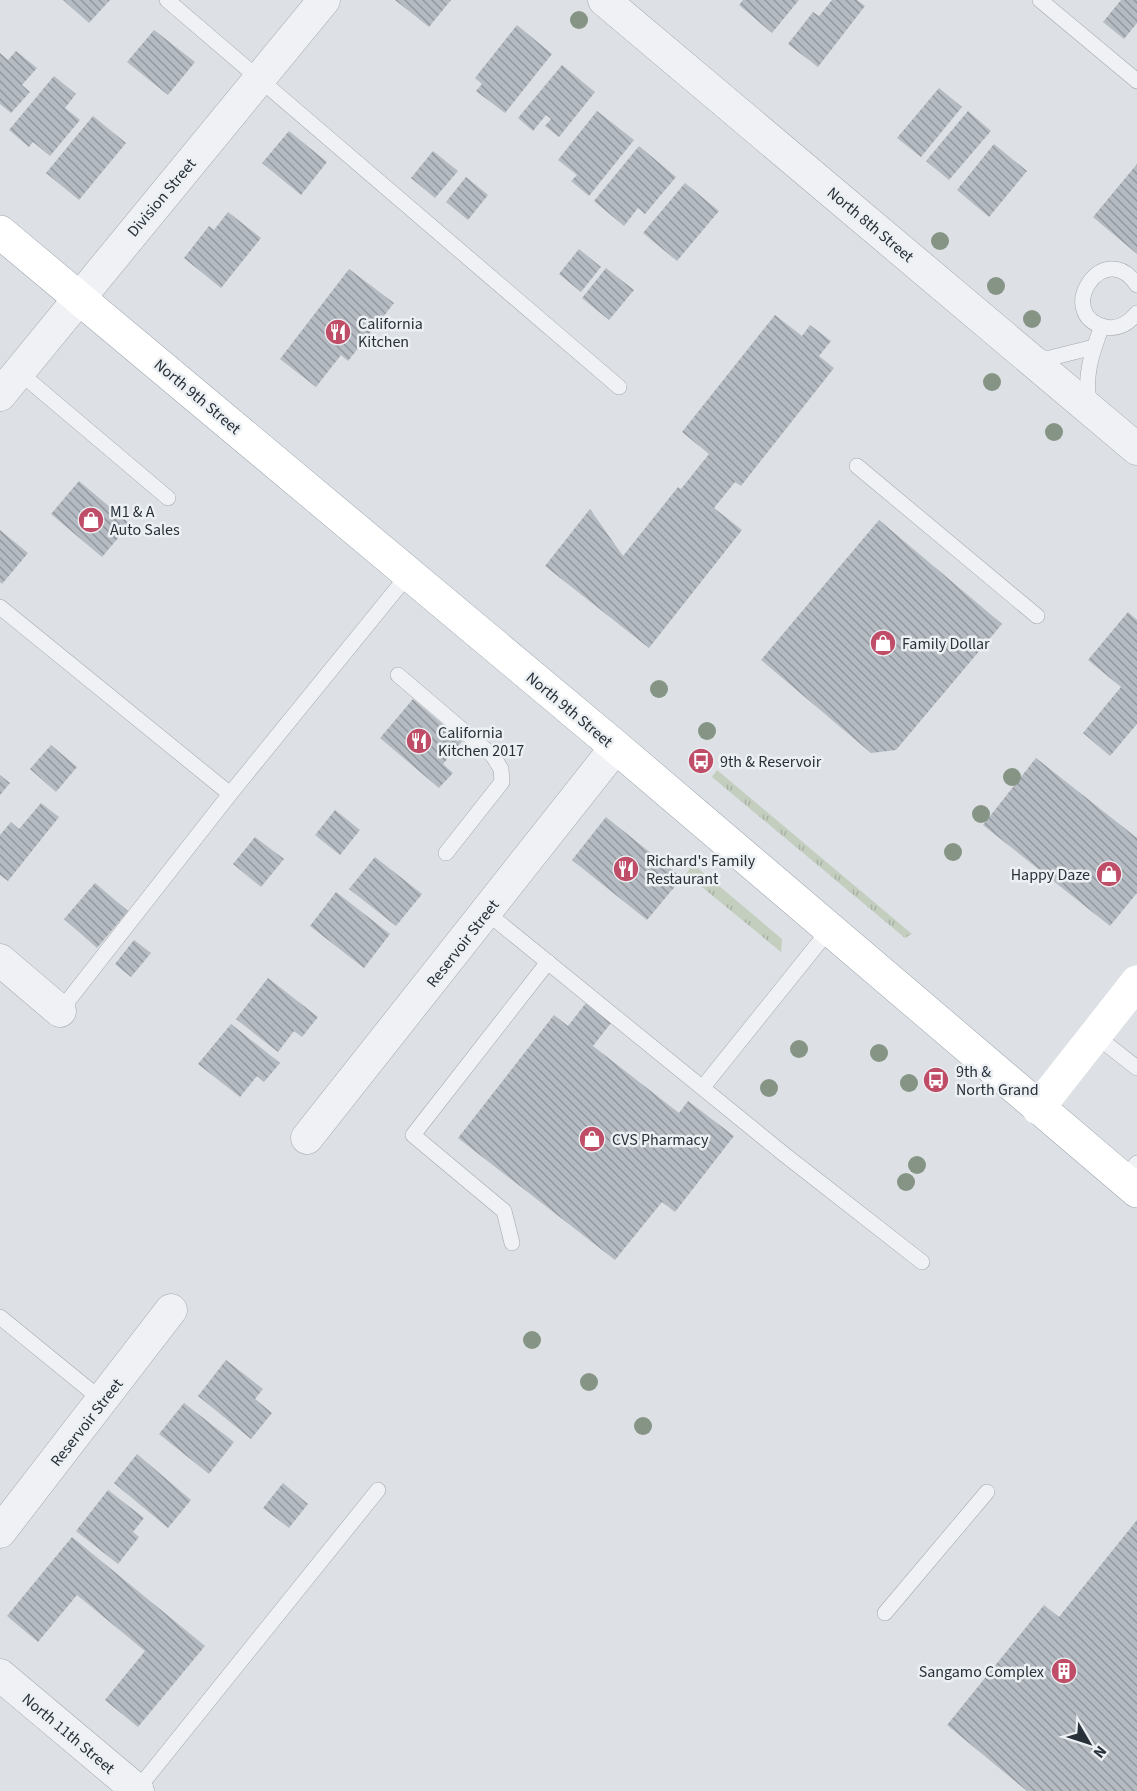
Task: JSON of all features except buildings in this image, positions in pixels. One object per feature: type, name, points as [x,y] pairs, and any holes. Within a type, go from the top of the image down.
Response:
[{"type":"main road","name":"North 9th Street","points":[[3,239],[80,296],[408,575],[616,747],[1038,1108],[1132,1178]]},
{"type":"main road","points":[[1038,1108],[1136,985]]},
{"type":"street","name":"Division Street","points":[[0,395],[324,0]]},
{"type":"street","name":"North 8th Street","points":[[604,0],[1137,449]]},
{"type":"street","name":"Reservoir Street","points":[[307,1138],[616,747]]},
{"type":"street","points":[[0,960],[60,1011]]},
{"type":"street","name":"Reservoir Street","points":[[0,1532],[171,1310]]},
{"type":"street","name":"North 11th Street","points":[[0,1675],[137,1791]]},
{"type":"lane","points":[[167,0],[619,387]]},
{"type":"lane","points":[[1040,0],[1137,81]]},
{"type":"lane","points":[[1137,285],[1125,273],[1107,269],[1091,278],[1083,295],[1083,305],[1094,321],[1102,326],[1122,326],[1137,313]]},
{"type":"lane","points":[[1091,411],[1086,387],[1094,347],[1102,326]]},
{"type":"lane","points":[[1030,358],[1050,358],[1094,347]]},
{"type":"lane","points":[[19,372],[168,498]]},
{"type":"lane","points":[[857,466],[1037,616]]},
{"type":"lane","points":[[60,1011],[230,794],[408,575]]},
{"type":"lane","points":[[0,607],[230,794]]},
{"type":"lane","points":[[398,675],[493,756],[501,769],[502,782],[446,853]]},
{"type":"lane","points":[[486,912],[785,1155],[922,1262]]},
{"type":"lane","points":[[703,1087],[829,930]]},
{"type":"lane","points":[[512,1243],[504,1211],[413,1135],[548,962]]},
{"type":"lane","points":[[1095,1035],[1137,1068]]},
{"type":"lane","points":[[0,1317],[103,1401]]},
{"type":"lane","points":[[137,1791],[378,1490]]},
{"type":"lane","points":[[885,1612],[987,1492]]},
{"type":"green space","points":[[717,770],[912,934],[905,938],[712,777]]},
{"type":"green space","points":[[693,864],[782,939],[781,952],[686,874]]},
{"type":"place","name":"California Kitchen","points":[[338,332]]},
{"type":"place","name":"M1 & A Auto Sales","points":[[91,520]]},
{"type":"place","name":"Family Dollar","points":[[883,643]]},
{"type":"place","name":"California Kitchen 2017","points":[[419,741]]},
{"type":"place","name":"9th & Reservoir","points":[[701,761]]},
{"type":"place","name":"Richard's Family Restaurant","points":[[626,869]]},
{"type":"place","name":"Happy Daze","points":[[1109,874]]},
{"type":"place","name":"9th & North Grand","points":[[936,1080]]},
{"type":"place","name":"CVS Pharmacy","points":[[592,1139]]},
{"type":"place","name":"Sangamo Complex","points":[[1064,1671]]}]
